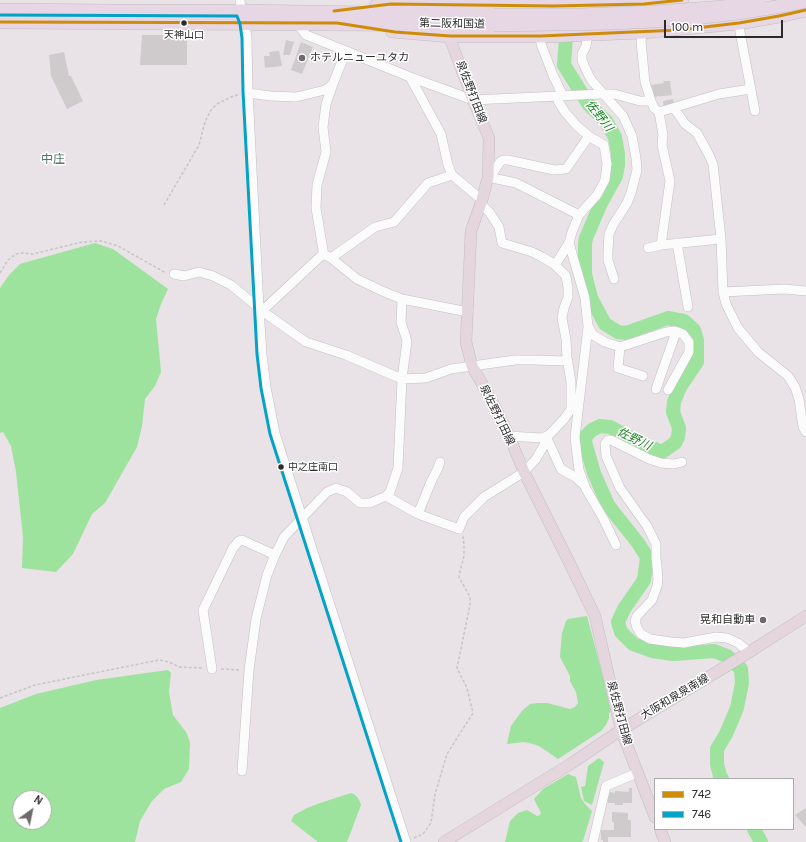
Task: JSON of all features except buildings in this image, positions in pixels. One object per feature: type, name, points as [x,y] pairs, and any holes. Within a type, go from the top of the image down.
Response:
[{"type":"highway","points":[[328,12],[373,3],[439,11],[583,6],[682,0]]},
{"type":"highway","name":"第二阪和国道","points":[[494,20],[656,12],[724,6],[760,0]]},
{"type":"highway","name":"第二阪和国道","points":[[0,10],[328,12],[439,11],[494,20],[615,23],[686,20],[788,5],[806,0]]},
{"type":"highway","points":[[337,23],[395,32],[450,36],[584,35],[642,32],[739,23],[806,10]]},
{"type":"highway","name":"第二阪和国道","points":[[0,22],[23,27],[242,11],[297,23],[337,23],[439,11]]},
{"type":"main road","name":"泉佐野打田線","points":[[439,11],[489,138],[488,177],[482,202],[471,231],[466,342],[472,366],[495,407],[524,472],[595,616],[621,730],[654,816]]},
{"type":"main road","name":"大阪和泉泉南線","points":[[444,842],[572,763],[621,730],[724,668],[806,616]]},
{"type":"main road","points":[[660,830],[665,842]]},
{"type":"street","points":[[736,0],[740,32],[756,111]]},
{"type":"street","points":[[644,2],[641,42],[646,82],[654,108],[659,112],[663,135],[662,145],[670,181],[660,245]]},
{"type":"street","points":[[242,11],[247,38],[248,92],[262,354],[264,374],[275,433],[303,517],[405,842]]},
{"type":"street","points":[[297,23],[306,35],[410,77],[473,100],[614,94],[640,101],[651,101]]},
{"type":"street","points":[[584,35],[586,46],[582,54],[584,65],[589,76],[602,94],[623,116],[632,136],[636,158],[636,170],[631,193],[627,204],[612,225],[609,234],[608,260],[614,279]]},
{"type":"street","points":[[545,36],[541,44],[563,96]]},
{"type":"street","points":[[346,51],[326,104],[323,127],[326,152],[317,185],[316,208],[323,250],[327,256],[357,279],[382,291],[402,298],[468,312]]},
{"type":"street","points":[[410,77],[441,134],[448,165],[452,174],[482,202],[490,213],[499,227],[502,243],[532,252],[542,257],[555,265],[566,276],[568,297],[562,318],[571,382],[579,470],[584,485],[616,545]]},
{"type":"street","points":[[248,92],[271,96],[296,97],[325,90],[333,84]]},
{"type":"street","points":[[659,112],[719,94],[751,89]]},
{"type":"street","points":[[555,265],[569,244],[579,215],[597,195],[605,180],[607,164],[604,145],[589,136],[577,126],[565,112],[558,101],[563,96]]},
{"type":"street","points":[[674,108],[686,124],[696,133],[708,153],[712,164],[721,239],[726,304],[738,328],[758,352],[788,376],[795,387],[799,399],[803,427],[806,432]]},
{"type":"street","points":[[488,177],[503,160],[554,170],[566,169],[589,136]]},
{"type":"street","points":[[260,310],[327,256],[375,227],[394,222],[428,183],[452,174]]},
{"type":"street","points":[[488,177],[516,183],[579,215]]},
{"type":"street","points":[[648,248],[660,245],[721,239]]},
{"type":"street","points":[[677,243],[688,307]]},
{"type":"street","points":[[386,496],[418,514],[459,529],[464,517],[484,496],[524,472],[536,459],[549,435],[564,418],[574,410],[588,326],[585,298],[569,244]]},
{"type":"street","points":[[174,274],[184,276],[199,272],[213,276],[230,285],[260,310],[306,342],[346,355],[402,379],[426,378],[451,369],[515,360],[568,361]]},
{"type":"street","points":[[724,292],[784,289],[806,291]]},
{"type":"street","points":[[242,771],[249,670],[256,619],[267,575],[284,537],[328,492],[336,488],[347,492],[360,502],[370,503],[386,496],[390,492],[398,468],[402,379],[406,341],[401,322],[402,298]]},
{"type":"street","points":[[588,326],[593,336],[620,347],[666,332],[683,334],[689,342],[689,352],[668,390]]},
{"type":"street","points":[[656,390],[676,332]]},
{"type":"street","points":[[620,347],[618,368],[643,376]]},
{"type":"street","points":[[663,369],[677,374]]},
{"type":"street","points":[[509,436],[547,438]]},
{"type":"street","points":[[547,438],[560,469],[575,477],[584,485]]},
{"type":"street","points":[[682,462],[674,464],[661,463],[649,459],[611,440],[608,440],[605,444],[606,456],[620,488],[647,526],[656,544],[657,586],[652,600],[637,616],[635,621],[637,628],[641,634],[650,639],[672,642],[684,643],[716,637],[727,638],[738,643],[746,654]]},
{"type":"street","points":[[418,514],[440,462]]},
{"type":"street","points":[[212,669],[203,610],[233,548],[242,540],[275,555]]},
{"type":"street","points":[[593,842],[606,786],[637,773]]},
{"type":"path","points":[[164,205],[199,145],[205,122],[212,110],[217,104],[231,97],[248,92]]},
{"type":"path","points":[[0,273],[8,260],[16,254],[33,254],[82,242],[101,241],[118,246],[169,274],[174,274]]},
{"type":"path","points":[[405,842],[424,834],[431,823],[436,794],[447,754],[473,713],[467,688],[458,668],[470,605],[470,597],[459,577],[464,556],[464,545],[463,536],[459,529]]},
{"type":"path","points":[[0,698],[35,685],[159,660],[169,662],[179,667],[249,670]]},
{"type":"shaded area","points":[[95,243],[113,249],[168,289],[156,319],[161,372],[155,386],[145,399],[142,426],[137,447],[105,503],[92,514],[73,554],[56,572],[22,568],[23,537],[16,472],[11,446],[3,432],[0,433],[0,288],[9,275],[20,264]]},
{"type":"shaded area","points":[[587,616],[612,711],[609,713],[609,718],[606,725],[601,731],[558,759],[539,746],[533,744],[524,742],[507,744],[511,726],[522,711],[530,704],[547,703],[570,709],[575,707],[578,703],[576,692],[570,681],[570,676],[560,657],[562,633],[568,619]]},
{"type":"shaded area","points":[[168,670],[171,673],[169,692],[173,715],[186,732],[190,742],[189,769],[181,782],[164,789],[152,801],[140,821],[135,842],[0,842],[0,708],[36,694],[96,680]]},
{"type":"shaded area","points":[[599,758],[604,762],[592,805],[584,801],[581,787],[585,786],[588,766]]},
{"type":"shaded area","points":[[568,774],[576,777],[581,798],[592,811],[583,841],[505,842],[510,821],[518,813],[527,810],[537,816],[540,815],[541,813],[534,799],[543,789]]},
{"type":"shaded area","points":[[351,793],[358,798],[361,805],[347,842],[318,842],[291,821],[294,815],[307,808]]},
{"type":"waterway","name":"佐野川","points":[[567,23],[564,65],[589,105],[606,121],[615,137],[618,154],[616,176],[601,203],[586,238],[585,274],[591,298],[605,324],[618,332],[626,333],[668,318],[684,321],[694,330],[697,340],[697,362],[680,387],[674,402],[673,412],[679,428],[678,437],[675,443],[662,452],[638,442],[610,427],[600,426],[592,430],[586,436],[585,442],[594,473],[608,505],[638,543],[647,557],[644,580],[624,609],[618,622],[621,632],[633,644],[652,651],[674,654],[714,651],[727,656],[741,669],[742,683],[737,708],[726,734],[717,749],[717,764],[721,778]]},
{"type":"waterway","name":"佐野川","points":[[755,830],[761,842]]},
{"type":"transit line","name":"742","points":[[334,11],[391,4],[553,6],[644,4],[682,0]]},
{"type":"transit line","name":"742","points":[[0,22],[337,23],[395,32],[450,36],[541,36],[679,30],[739,23],[806,10]]},
{"type":"transit line","name":"746","points":[[0,15],[237,16],[242,38],[243,91],[257,354],[261,388],[270,434],[401,842]]},
{"type":"place","name":"天神山口","points":[[184,23]]},
{"type":"place","name":"ホテルニューユタカ","points":[[302,58]]},
{"type":"place","name":"中之庄南口","points":[[281,467]]},
{"type":"place","name":"晃和自動車","points":[[763,620]]},
{"type":"district","name":"中庄","points":[[53,160]]}]
